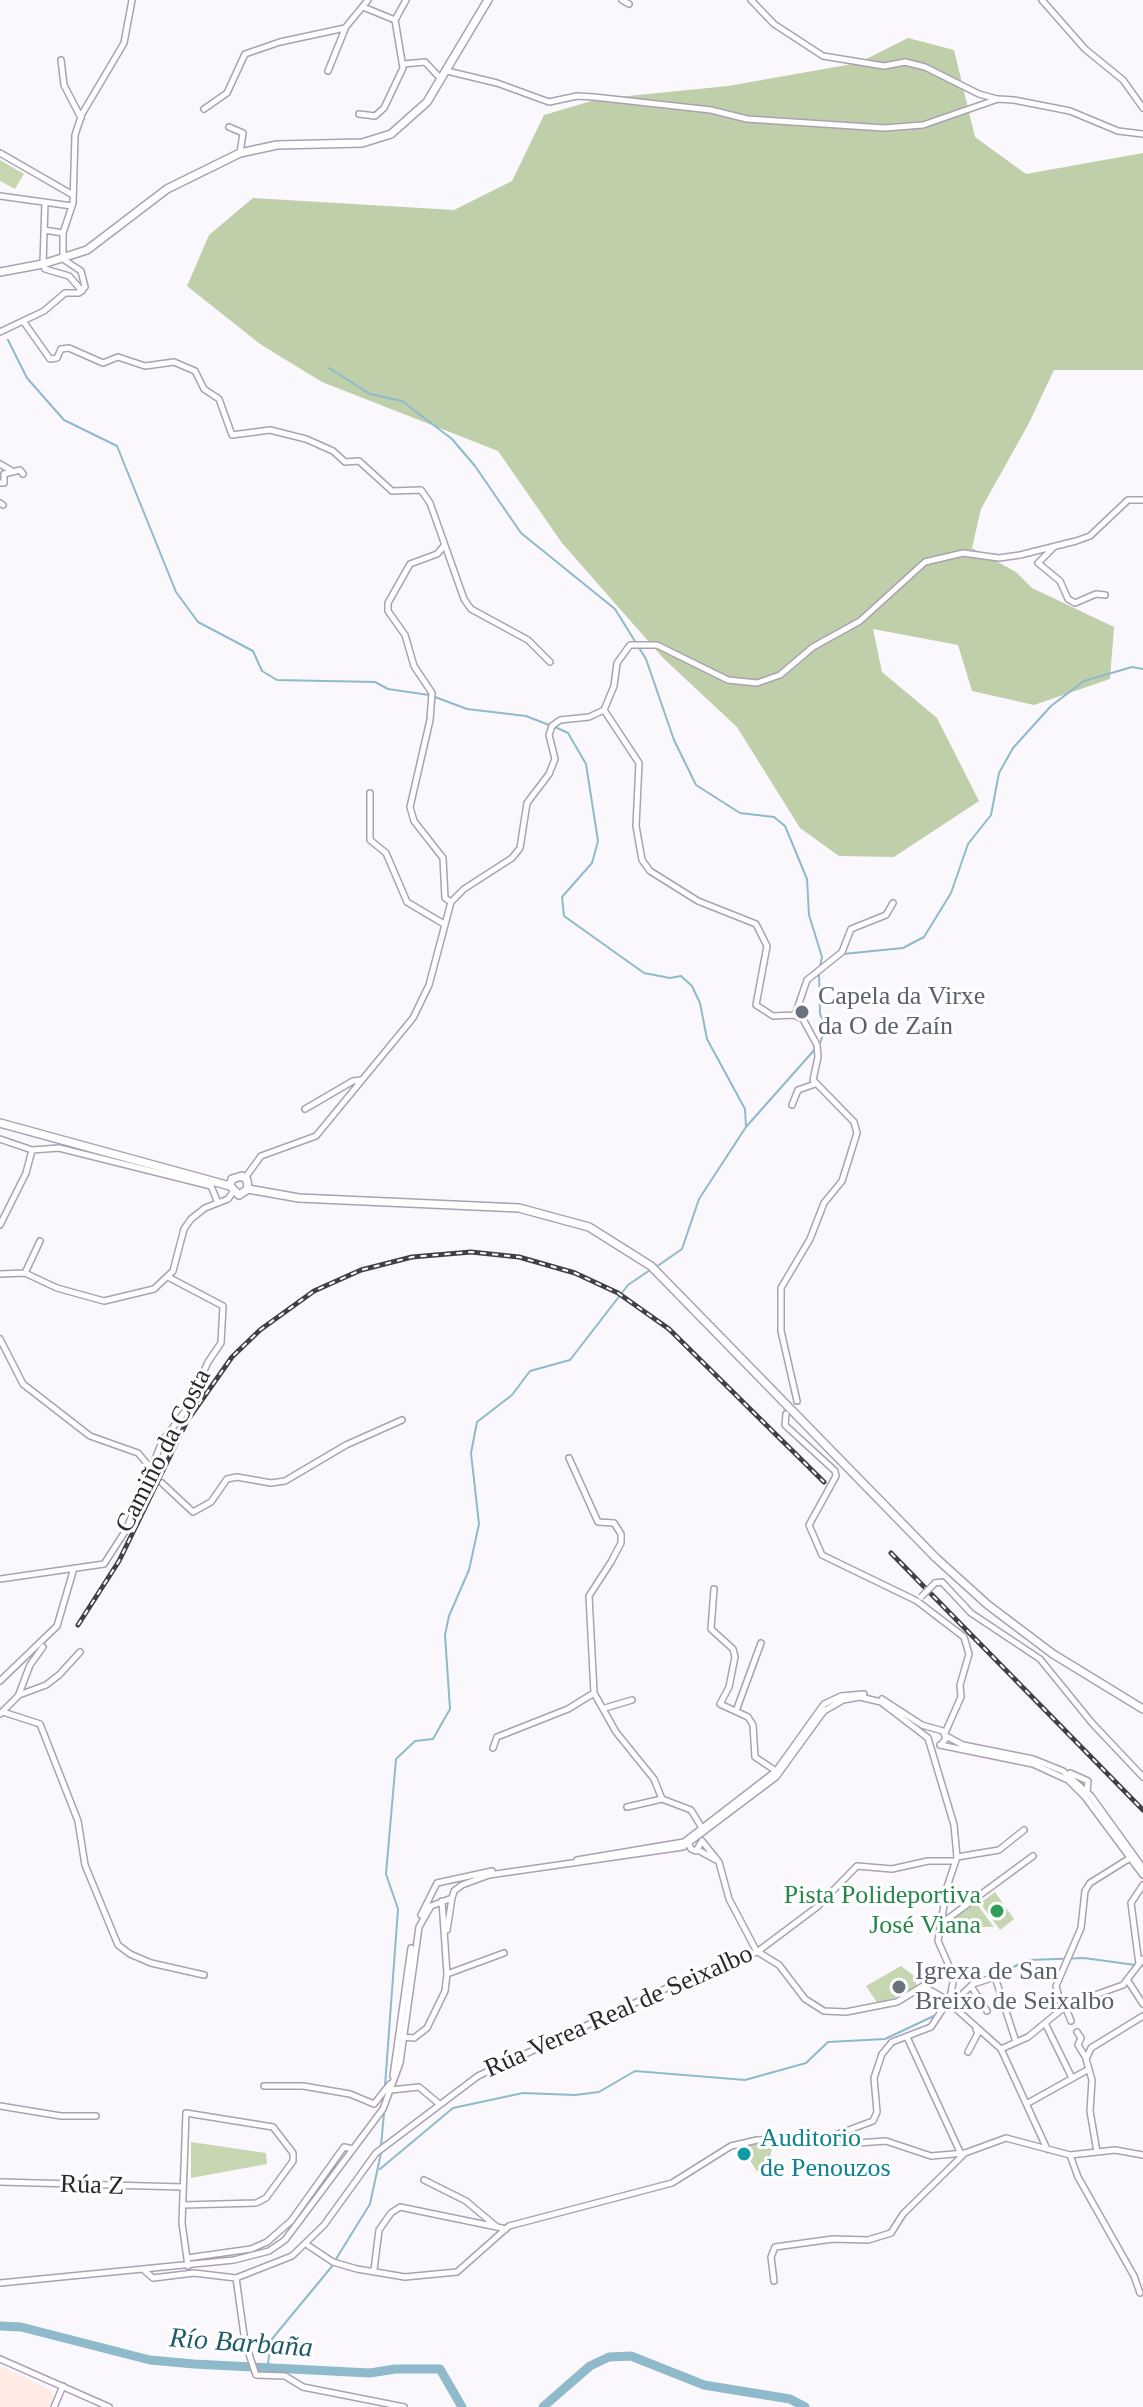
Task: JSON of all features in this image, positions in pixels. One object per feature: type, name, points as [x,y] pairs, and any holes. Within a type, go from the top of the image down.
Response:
[{"type":"main road","points":[[0,272],[63,259],[93,247],[180,182],[240,153],[267,146],[362,143],[381,139],[411,119],[442,80],[488,0]]},
{"type":"main road","points":[[0,1123],[231,1189],[239,1195],[248,1189],[299,1198],[519,1208],[589,1227],[651,1266],[936,1558],[988,1605],[1053,1654],[1143,1709]]},
{"type":"main road","points":[[231,1189],[235,1177],[245,1178],[248,1189]]},
{"type":"street","points":[[82,291],[81,271],[63,259],[63,233],[73,195],[72,160],[81,118],[116,62],[129,24],[132,0]]},
{"type":"street","points":[[328,71],[345,28],[368,0]]},
{"type":"street","points":[[359,114],[375,116],[384,108],[403,64],[395,20],[406,0]]},
{"type":"street","points":[[622,0],[629,4]]},
{"type":"street","points":[[751,0],[774,24],[823,56],[884,66],[905,62],[925,67],[979,94],[1070,111],[1118,131],[1143,134]]},
{"type":"street","points":[[1042,0],[1085,49],[1123,80],[1143,108]]},
{"type":"street","points":[[363,7],[395,20]]},
{"type":"street","points":[[204,109],[227,93],[245,54],[280,42],[345,28]]},
{"type":"street","points":[[61,60],[64,85],[81,118]]},
{"type":"street","points":[[403,64],[425,62],[442,80]]},
{"type":"street","points":[[447,71],[497,83],[549,102],[577,96],[594,97],[711,110],[762,121],[884,128],[923,125],[998,99]]},
{"type":"street","points":[[229,127],[243,133],[240,153]]},
{"type":"street","points":[[0,153],[73,195]]},
{"type":"street","points":[[0,196],[72,206]]},
{"type":"street","points":[[45,203],[45,269],[69,276],[82,291]]},
{"type":"street","points":[[44,230],[63,233]]},
{"type":"street","points":[[0,332],[44,311],[65,293],[82,291]]},
{"type":"street","points":[[23,321],[50,359],[57,358],[61,349],[69,348],[99,362],[118,357],[145,366],[166,361],[179,364],[195,371],[204,389],[219,399],[232,435],[270,430],[306,439],[333,451],[345,462],[359,461],[386,489],[400,492],[416,489],[426,494],[471,609],[528,640],[550,662]]},
{"type":"street","points":[[0,464],[13,471]]},
{"type":"street","points":[[0,483],[4,483],[4,474],[20,470],[23,474]]},
{"type":"street","points":[[245,1178],[261,1156],[316,1136],[406,1028],[424,999],[451,902],[520,848],[527,803],[549,774],[555,759],[549,735],[552,726],[560,720],[589,717],[604,710],[614,686],[617,663],[630,645],[657,645],[728,680],[757,683],[780,675],[813,647],[860,621],[925,562],[963,553],[999,558],[1054,547],[1090,536],[1128,500],[1143,500]]},
{"type":"street","points":[[444,546],[437,554],[410,564],[388,603],[388,611],[405,635],[414,666],[432,693],[430,720],[410,807],[414,821],[443,858],[445,898],[451,902]]},
{"type":"street","points":[[1054,547],[1038,563],[1060,581],[1068,599],[1075,603],[1096,594],[1105,595]]},
{"type":"street","points":[[604,710],[639,763],[636,826],[642,860],[650,871],[698,901],[756,924],[767,946],[756,1005],[773,1016],[794,1015],[803,1019],[817,1045],[813,1080],[848,1115],[857,1133],[842,1181],[824,1203],[810,1239],[781,1288],[781,1331],[797,1401]]},
{"type":"street","points":[[370,793],[370,840],[386,853],[407,902],[444,924]]},
{"type":"street","points":[[794,1015],[807,980],[842,952],[851,929],[886,915],[893,903]]},
{"type":"street","points":[[305,1109],[353,1081],[361,1080]]},
{"type":"street","points":[[792,1105],[798,1090],[816,1083]]},
{"type":"street","points":[[0,1139],[32,1150],[59,1148],[211,1186],[218,1203]]},
{"type":"street","points":[[0,1225],[26,1173],[32,1150]]},
{"type":"street","points":[[2,1272],[25,1273],[57,1288],[104,1301],[154,1289],[170,1278],[189,1222],[201,1210],[218,1203],[231,1189]]},
{"type":"street","points":[[25,1273],[40,1241]]},
{"type":"street","name":"Camiño da Costa","points":[[74,1568],[104,1564],[126,1530],[152,1470],[221,1343],[223,1306],[170,1278]]},
{"type":"street","points":[[0,1339],[23,1384],[90,1436],[138,1453],[152,1470]]},
{"type":"street","points":[[786,1414],[785,1425],[835,1471],[836,1476],[809,1525],[822,1555],[919,1599],[964,1637],[969,1654],[960,1685],[961,1697],[945,1734],[935,1745]]},
{"type":"street","points":[[162,1483],[193,1512],[211,1502],[227,1479],[237,1477],[271,1483],[285,1481],[346,1445],[402,1420]]},
{"type":"street","points":[[569,1458],[598,1522],[614,1523],[621,1534],[621,1543],[589,1596],[594,1693],[616,1732],[654,1779],[662,1799]]},
{"type":"street","points":[[0,1579],[74,1568],[57,1626],[19,1692],[1,1713],[40,1724],[78,1821],[85,1865],[118,1945],[151,1963],[204,1975]]},
{"type":"street","points":[[919,1599],[935,1583],[942,1582],[971,1613],[1040,1659],[1092,1723],[1143,1777]]},
{"type":"street","points":[[714,1589],[711,1629],[733,1649],[735,1657],[729,1687],[720,1704],[736,1711],[753,1725],[755,1757],[774,1772]]},
{"type":"street","points":[[0,1681],[46,1641]]},
{"type":"street","points":[[736,1711],[761,1643]]},
{"type":"street","points":[[19,1692],[46,1685],[80,1652]]},
{"type":"street","points":[[7,1675],[19,1692]]},
{"type":"street","points":[[493,1748],[497,1737],[568,1709],[594,1693]]},
{"type":"street","points":[[754,1795],[820,1709],[841,1696],[857,1694],[880,1698],[922,1725],[936,1728],[963,1745],[1033,1759],[1063,1771],[1081,1783],[1143,1868]]},
{"type":"street","points":[[264,2086],[350,2094],[374,2104],[391,2087],[413,1936],[437,1883],[489,1872],[680,1844],[700,1835],[781,1771],[824,1711],[839,1701],[860,1697],[881,1702],[935,1745],[1042,1766],[1081,1783]]},
{"type":"street","points":[[605,1708],[632,1700]]},
{"type":"street","points":[[936,1728],[947,1725]]},
{"type":"street","points":[[306,2244],[339,2264],[405,2277],[462,2270],[506,2229],[583,2204],[672,2183],[704,2160],[738,2143],[834,2136],[873,2121],[877,2112],[874,2078],[882,2054],[892,2042],[931,2027],[949,2001],[954,1977],[938,1941],[955,1859],[954,1825],[935,1745],[936,1728]]},
{"type":"street","points":[[1042,1766],[1078,1789],[1143,1875]]},
{"type":"street","points":[[0,2283],[188,2266],[249,2257],[280,2244],[380,2114],[388,2096],[404,2038],[417,1933],[427,1911],[440,1900],[489,1875],[692,1847],[700,1835],[774,1772]]},
{"type":"street","points":[[1087,1792],[1097,1813]]},
{"type":"street","points":[[627,1807],[662,1799],[691,1810],[700,1835],[717,1860],[729,1899],[757,1952],[779,1965],[799,1994],[824,2011],[846,2012],[907,1998],[917,1987],[925,1986],[948,1966]]},
{"type":"street","points":[[955,1859],[999,1850],[1024,1830]]},
{"type":"street","points":[[692,1847],[700,1835]]},
{"type":"street","points":[[680,1844],[717,1860]]},
{"type":"street","points":[[941,1924],[1033,1856]]},
{"type":"street","points":[[1071,2021],[1056,1986],[1081,1928],[1085,1891],[1090,1883],[1130,1858]]},
{"type":"street","name":"Rúa Verea Real de Seixalbo","points":[[145,2271],[153,2278],[194,2273],[236,2278],[277,2263],[306,2244],[378,2152],[438,2103],[478,2076],[549,2040],[704,1971],[757,1952],[814,1909],[857,1866],[897,1869],[928,1861],[955,1859]]},
{"type":"street","points":[[445,1935],[453,1894],[449,1882]]},
{"type":"street","points":[[1139,1965],[1131,1903],[1143,1885]]},
{"type":"street","points":[[401,2053],[435,2017],[445,1991],[445,1935],[440,1900],[433,1894]]},
{"type":"street","points":[[447,1974],[504,1953]]},
{"type":"street","points":[[1001,2049],[1046,2024],[1064,2008],[1113,1991],[1128,1981],[1143,1959]]},
{"type":"street","points":[[949,2001],[954,2002],[971,1986],[995,1977],[1016,2042]]},
{"type":"street","points":[[1128,1981],[1143,2004]]},
{"type":"street","points":[[925,1986],[949,2001],[1001,2049],[1047,2149]]},
{"type":"street","points":[[971,1986],[987,2011]]},
{"type":"street","points":[[1086,2059],[1091,2048],[1143,2016]]},
{"type":"street","points":[[402,2017],[404,2038]]},
{"type":"street","points":[[1046,2024],[1072,2078]]},
{"type":"street","points":[[968,2052],[978,2033],[976,2028]]},
{"type":"street","points":[[1077,2032],[1081,2038],[1078,2045],[1089,2069],[1097,2152]]},
{"type":"street","points":[[907,2037],[962,2153]]},
{"type":"street","points":[[404,2038],[414,2038]]},
{"type":"street","points":[[1028,2103],[1089,2069]]},
{"type":"street","points":[[391,2087],[419,2087],[438,2103]]},
{"type":"street","points":[[0,2106],[61,2116],[96,2116]]},
{"type":"street","points":[[183,2205],[256,2203],[266,2198],[293,2161],[293,2153],[273,2127],[186,2113],[183,2205],[188,2266]]},
{"type":"street","points":[[834,2136],[857,2143],[886,2141],[931,2156],[962,2153],[1006,2138],[1035,2143],[1070,2155],[1097,2152],[1143,2155]]},
{"type":"street","points":[[187,2258],[251,2249],[267,2242],[291,2221],[344,2147],[353,2149]]},
{"type":"street","points":[[774,2281],[771,2257],[775,2247],[833,2239],[868,2240],[891,2233],[903,2214],[962,2153]]},
{"type":"street","points":[[1070,2155],[1078,2177],[1134,2276],[1140,2293]]},
{"type":"street","points":[[424,2180],[466,2201],[497,2227]]},
{"type":"street","name":"Rúa Z","points":[[0,2182],[183,2187]]},
{"type":"street","points":[[374,2270],[379,2230],[391,2213],[400,2207],[506,2229]]},
{"type":"street","points":[[236,2278],[256,2375],[285,2376],[303,2387],[404,2407]]},
{"type":"street","points":[[0,2359],[109,2407]]},
{"type":"street","points":[[54,2407],[63,2386]]},
{"type":"shaded area","points":[[0,2366],[51,2390],[53,2397],[48,2407],[0,2407]]},
{"type":"green space","points":[[908,38],[954,50],[975,137],[1026,174],[1143,153],[1143,370],[1054,370],[1029,423],[981,509],[972,548],[1016,572],[1032,588],[1114,627],[1110,679],[1034,705],[972,691],[958,645],[873,629],[882,672],[937,718],[979,801],[894,857],[839,856],[800,828],[737,727],[663,658],[562,543],[498,451],[322,382],[260,344],[187,286],[209,235],[253,198],[454,210],[512,181],[544,115],[598,99],[728,86],[858,63]]},
{"type":"green space","points":[[0,160],[24,174],[15,189],[0,181]]},
{"type":"green space","name":"Pista Polideportiva José Viana","points":[[995,1892],[1014,1919],[1000,1930],[980,1903]]},
{"type":"green space","points":[[976,1903],[994,1927],[952,1927],[954,1918]]},
{"type":"green space","points":[[901,1966],[913,1975],[917,1986],[907,1992],[899,1978],[892,1982],[897,1997],[878,2004],[866,1986]]},
{"type":"green space","points":[[191,2142],[266,2153],[267,2164],[191,2178]]},
{"type":"green space","points":[[774,2142],[765,2175],[759,2174],[751,2162],[747,2145]]},
{"type":"waterway","points":[[8,340],[27,378],[64,420],[117,446],[176,592],[198,622],[253,651],[262,671],[277,680],[375,682],[388,689],[429,695]]},
{"type":"waterway","points":[[329,368],[370,394],[402,401],[452,439],[475,466],[521,533],[615,609],[646,659],[674,740],[696,785],[740,813],[774,817],[785,826],[807,879],[809,915],[822,957],[820,966]]},
{"type":"waterway","points":[[843,954],[903,948],[924,937],[951,893],[968,844],[991,815],[999,773],[1013,748],[1051,706],[1084,681],[1132,667],[1143,669]]},
{"type":"waterway","points":[[435,697],[467,709],[526,716],[549,725]]},
{"type":"waterway","points":[[555,727],[568,733],[586,764],[598,841],[592,863],[562,897],[564,916],[644,973],[670,978],[681,976],[692,986],[700,1003],[707,1039],[745,1109],[746,1127],[699,1199],[682,1249],[656,1267]]},
{"type":"waterway","points":[[819,972],[820,1014],[826,1026],[820,1043]]},
{"type":"waterway","points":[[746,1127],[816,1048]]},
{"type":"waterway","points":[[385,2086],[398,1909],[386,1874],[396,1759],[415,1741],[433,1739],[450,1709],[445,1635],[449,1616],[469,1570],[479,1524],[471,1453],[477,1422],[512,1395],[530,1371],[570,1360],[628,1285],[650,1270]]},
{"type":"waterway","points":[[997,1975],[1028,1960],[1084,1958],[1143,1966]]},
{"type":"waterway","points":[[380,2169],[453,2108],[523,2093],[575,2095],[599,2092],[635,2071],[745,2080],[806,2063],[828,2042],[885,2039],[938,2014]]},
{"type":"waterway","points":[[381,2146],[384,2113]]},
{"type":"waterway","points":[[336,2259],[370,2204],[381,2153]]},
{"type":"waterway","points":[[267,2369],[272,2339],[333,2265]]},
{"type":"waterway","name":"Río Barbaña","points":[[0,2326],[21,2327],[150,2360],[370,2373],[395,2369],[440,2369],[462,2407]]},
{"type":"waterway","name":"Río Barbaña","points":[[543,2407],[590,2366],[609,2357],[631,2356],[704,2385],[790,2399],[805,2407]]},
{"type":"railway","points":[[78,1625],[119,1561],[187,1421],[232,1357],[260,1330],[314,1291],[361,1270],[412,1257],[471,1252],[519,1257],[575,1273],[618,1293],[669,1329],[824,1482]]},
{"type":"railway","points":[[891,1553],[1143,1810]]},
{"type":"place","name":"Capela da Virxe da O de Zaín","points":[[802,1012]]},
{"type":"place","name":"Pista Polideportiva José Viana","points":[[997,1911]]},
{"type":"place","name":"Igrexa de San Breixo de Seixalbo","points":[[899,1987]]},
{"type":"place","name":"Auditorio de Penouzos","points":[[744,2154]]}]
